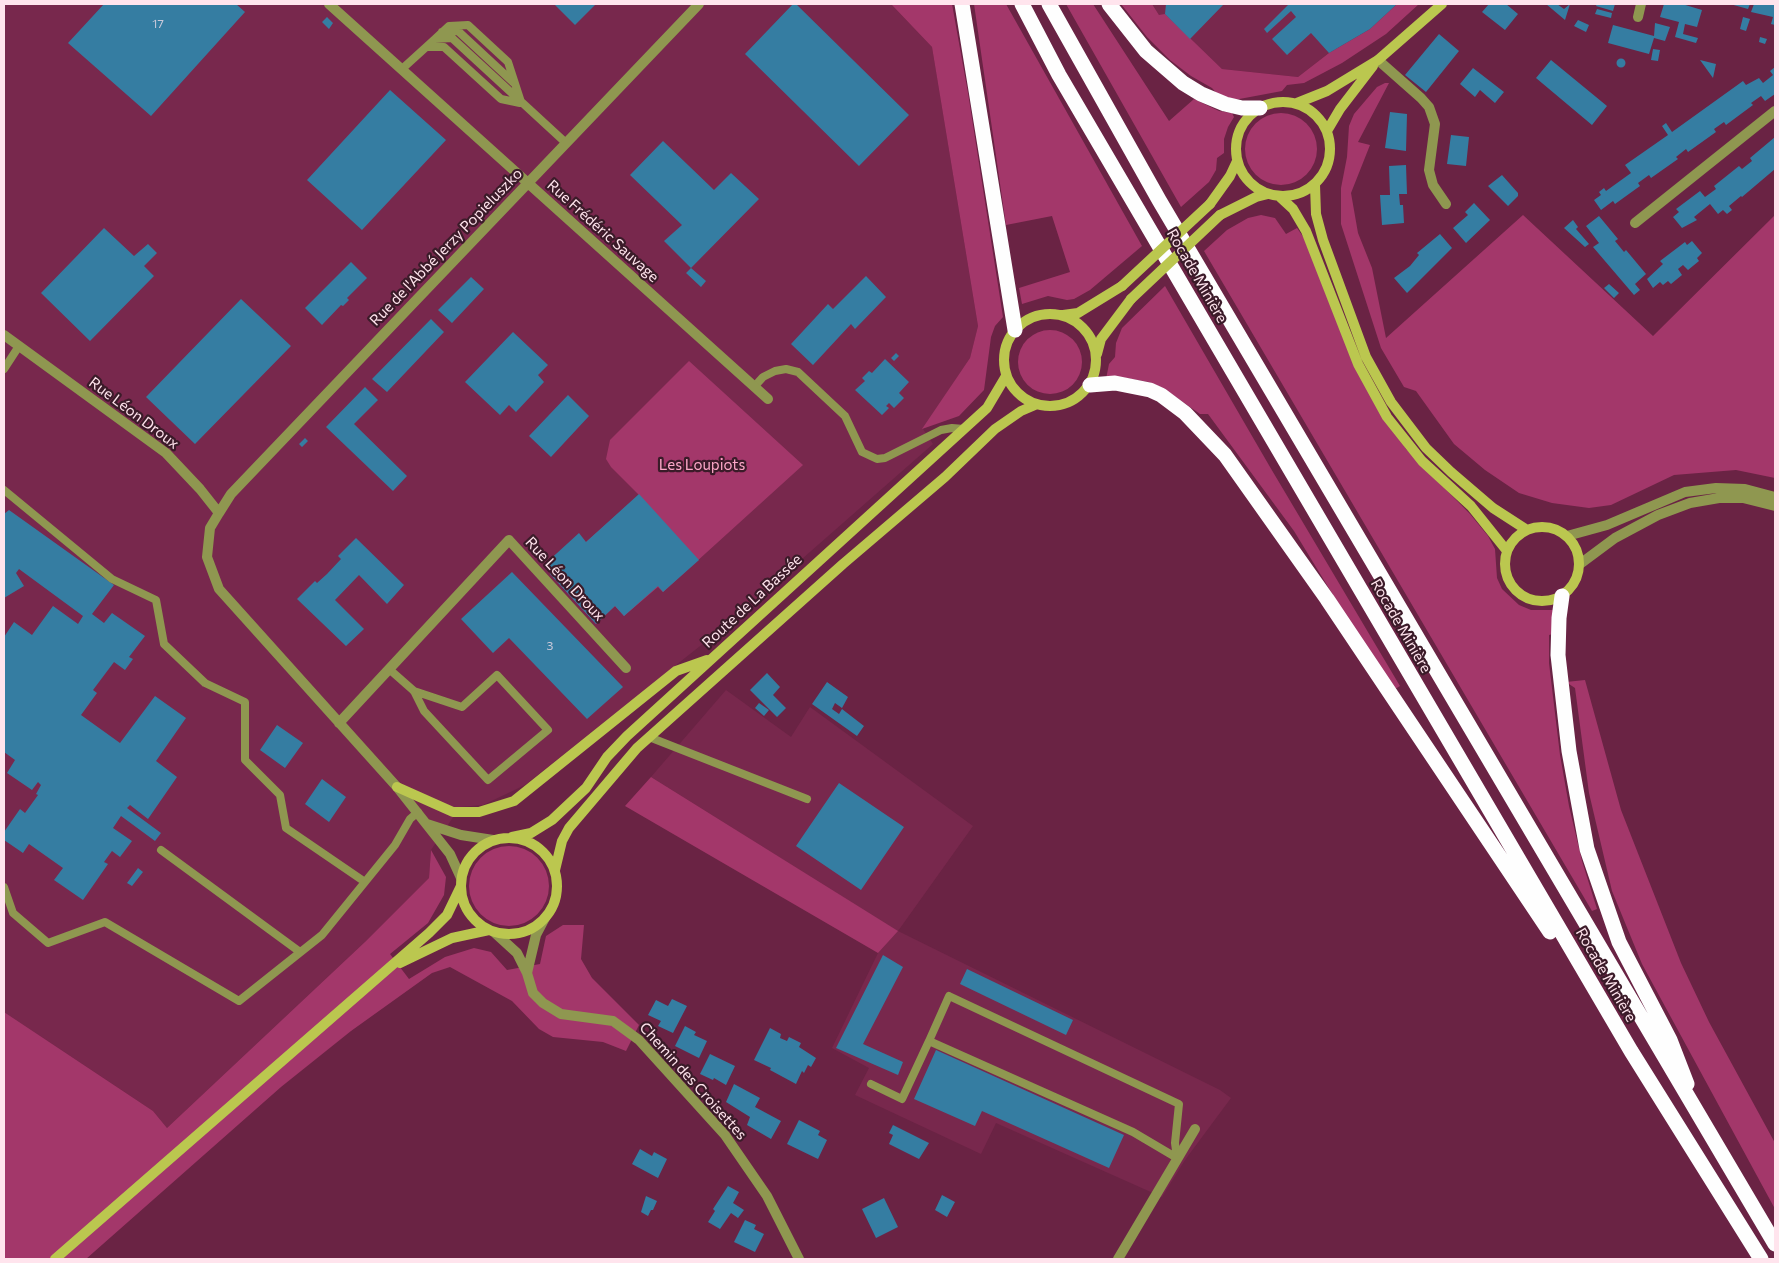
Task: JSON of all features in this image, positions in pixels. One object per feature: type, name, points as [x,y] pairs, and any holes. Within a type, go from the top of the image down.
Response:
[{"type":"highway","points":[[962,4],[1015,330]]},
{"type":"highway","name":"Rocade Minière","points":[[1022,4],[1069,92],[1631,1051],[1760,1259]]},
{"type":"highway","name":"Rocade Minière","points":[[1049,4],[1159,200],[1775,1244]]},
{"type":"highway","points":[[1109,4],[1146,51],[1183,83],[1225,104],[1242,108],[1260,108]]},
{"type":"highway","points":[[1090,385],[1115,383],[1150,390],[1161,395],[1185,413],[1225,455],[1327,599],[1631,1051]]},
{"type":"highway","points":[[1562,596],[1559,618],[1558,655],[1569,751],[1587,849],[1619,942],[1670,1040],[1707,1131]]},
{"type":"main road","points":[[1297,104],[1332,87],[1378,60],[1442,4]]},
{"type":"main road","points":[[1327,131],[1340,109],[1378,60]]},
{"type":"main road","points":[[1282,101],[1297,104],[1310,109],[1320,119],[1327,131],[1331,145],[1330,160],[1325,174],[1305,192],[1280,197],[1268,194],[1254,187],[1243,175],[1237,161],[1238,133],[1245,121],[1260,108],[1282,101]]},
{"type":"main road","points":[[1237,161],[1230,176],[1210,204],[1122,286],[1078,314],[1036,316],[1024,321],[1015,330],[1005,347],[1004,366],[1006,376],[1017,394],[1035,405],[1051,407],[1066,404],[1080,396],[1090,385],[1101,339],[1131,299],[1220,215],[1256,197],[1268,194]]},
{"type":"main road","points":[[1315,184],[1316,214],[1323,240],[1366,357],[1392,402],[1426,448],[1451,472],[1493,508],[1527,530]]},
{"type":"main road","points":[[1280,197],[1293,209],[1306,231],[1358,364],[1387,417],[1422,461],[1471,506],[1507,551]]},
{"type":"main road","points":[[1061,315],[1081,326],[1088,334],[1096,357]]},
{"type":"main road","name":"Route de La Bassée","points":[[512,837],[531,833],[552,820],[586,788],[607,757],[627,736],[987,408],[1006,376]]},
{"type":"main road","name":"Route de La Bassée","points":[[555,870],[562,840],[570,828],[648,737],[843,564],[945,477],[995,429],[1021,411],[1035,405]]},
{"type":"main road","points":[[1547,527],[1567,536],[1574,545],[1580,564],[1574,585],[1555,600],[1539,602],[1519,594],[1506,575],[1505,561],[1507,551],[1515,538],[1527,530],[1547,527]]},
{"type":"main road","points":[[397,787],[453,812],[479,812],[514,801],[676,671],[712,658]]},
{"type":"main road","points":[[55,1259],[388,969],[447,915],[461,882],[465,866],[472,854],[493,840],[512,837],[526,840],[538,847],[548,857],[555,870],[556,896],[545,918],[538,925],[522,933],[492,931],[452,938],[388,969]]},
{"type":"main road","points":[[461,882],[466,907],[475,920],[492,931]]},
{"type":"street","name":"Rue Frédéric Sauvage","points":[[329,4],[768,399]]},
{"type":"street","name":"Rue de l'Abbé Jerzy Popieluszko","points":[[219,513],[231,494],[699,4]]},
{"type":"street","points":[[1638,17],[1641,4]]},
{"type":"street","points":[[1378,60],[1421,98],[1429,108],[1435,124],[1429,170],[1433,185],[1446,204]]},
{"type":"street","points":[[1635,223],[1775,111]]},
{"type":"street","name":"Rue Léon Droux","points":[[4,335],[166,453],[200,489],[219,513]]},
{"type":"street","points":[[1567,536],[1607,525],[1685,492],[1716,488],[1745,489],[1775,497]]},
{"type":"street","points":[[1580,564],[1615,538],[1658,515],[1690,503],[1720,498],[1743,498],[1775,506]]},
{"type":"street","points":[[219,513],[210,528],[207,557],[219,589],[340,722],[428,824],[456,864],[461,882]]},
{"type":"street","name":"Rue Léon Droux","points":[[340,722],[509,540],[626,668]]},
{"type":"street","points":[[428,824],[461,835],[493,840]]},
{"type":"street","points":[[527,973],[536,935],[545,918]]},
{"type":"street","name":"Chemin des Croisettes","points":[[492,931],[517,953],[527,973],[533,993],[542,1004],[561,1014],[613,1021],[639,1040],[725,1135],[767,1196],[799,1259]]},
{"type":"street","points":[[1118,1259],[1195,1129]]},
{"type":"lane","points":[[402,69],[449,26],[468,25],[508,62],[522,104]]},
{"type":"lane","points":[[442,32],[458,30],[514,83]]},
{"type":"lane","points":[[435,39],[452,38],[566,143]]},
{"type":"lane","points":[[427,47],[444,48],[501,99],[522,104]]},
{"type":"lane","points":[[4,369],[19,346]]},
{"type":"lane","points":[[754,387],[763,377],[775,370],[786,369],[798,372],[844,416],[862,452],[877,459],[885,458],[941,430],[952,428],[964,429]]},
{"type":"lane","points":[[4,490],[112,579],[156,600],[164,644],[205,683],[244,702],[245,760],[280,795],[286,828],[365,882]]},
{"type":"lane","points":[[390,669],[414,691],[424,711],[488,780],[548,730],[497,676],[462,707],[414,691]]},
{"type":"lane","points":[[648,737],[806,799]]},
{"type":"lane","points":[[4,887],[13,914],[48,943],[105,922],[239,1001],[322,935],[418,812]]},
{"type":"lane","points":[[161,850],[300,952]]},
{"type":"lane","points":[[871,1084],[902,1099],[949,996],[1179,1104],[1175,1143],[1177,1158]]},
{"type":"lane","points":[[929,1040],[1133,1132],[1177,1158]]},
{"type":"shaded area","points":[[4,4],[891,4],[932,47],[978,326],[970,358],[923,429],[933,444],[729,623],[525,785],[483,805],[460,807],[431,850],[429,878],[366,941],[167,1128],[153,1111],[4,1012]]},
{"type":"shaded area","points":[[1152,4],[1397,4],[1370,29],[1329,53],[1298,77],[1222,69],[1190,39],[1159,15]]},
{"type":"shaded area","points":[[726,690],[791,737],[810,707],[973,826],[898,931],[1220,1090],[1231,1098],[1185,1160],[1162,1197],[996,1123],[981,1154],[855,1095],[869,1068],[832,1048],[878,953],[897,931],[651,777]]},
{"type":"green space","points":[[891,4],[952,4],[1003,317],[995,326],[991,337],[984,390],[959,416],[922,429],[970,358],[978,326],[932,47]]},
{"type":"green space","points":[[974,4],[1006,4],[1142,246],[1090,290],[1074,299],[1067,300],[1048,296],[1022,304],[1019,288],[1070,272],[1052,216],[1006,225]]},
{"type":"green space","points":[[1066,4],[1093,4],[1169,121],[1194,99],[1219,111],[1232,113],[1234,117],[1224,139],[1224,153],[1217,158],[1216,170],[1209,182],[1181,207]]},
{"type":"green space","points":[[1121,4],[1152,4],[1159,15],[1165,14],[1222,69],[1298,77],[1329,53],[1370,29],[1397,4],[1419,4],[1386,34],[1342,63],[1304,83],[1287,85],[1282,91],[1234,100],[1219,96],[1212,88],[1191,76],[1170,60],[1147,37]]},
{"type":"green space","points":[[1389,83],[1358,142],[1370,145],[1351,193],[1358,233],[1372,268],[1386,338],[1523,215],[1653,336],[1775,215],[1775,478],[1736,470],[1674,475],[1611,505],[1589,508],[1552,503],[1519,493],[1485,470],[1454,444],[1416,391],[1404,387],[1381,348],[1341,224],[1341,188],[1347,157],[1349,126],[1354,114],[1377,87]]},
{"type":"green space","points":[[1288,113],[1307,123],[1315,135],[1317,149],[1315,163],[1307,175],[1295,183],[1274,185],[1255,175],[1247,163],[1245,142],[1255,123],[1267,115]]},
{"type":"green space","points":[[1261,215],[1275,218],[1286,234],[1297,228],[1304,238],[1346,345],[1406,449],[1470,514],[1488,536],[1495,549],[1497,578],[1502,589],[1519,605],[1531,610],[1553,610],[1553,634],[1549,635],[1549,663],[1560,755],[1569,806],[1582,861],[1597,909],[1592,911],[1204,251],[1227,230],[1248,218]]},
{"type":"green space","points":[[1165,286],[1400,686],[1395,689],[1355,631],[1294,531],[1208,414],[1200,414],[1163,388],[1149,382],[1120,377],[1106,379],[1109,364],[1115,357],[1116,343],[1122,328]]},
{"type":"green space","points":[[1050,330],[1062,332],[1073,339],[1080,350],[1082,362],[1080,374],[1073,385],[1062,392],[1050,394],[1038,392],[1027,385],[1020,374],[1018,362],[1020,350],[1027,339],[1038,332]]},
{"type":"green space","name":"Les Loupiots","points":[[689,361],[803,465],[663,592],[658,587],[624,616],[615,606],[596,624],[550,574],[639,495],[611,467],[606,459],[610,440]]},
{"type":"green space","points":[[1585,680],[1621,810],[1681,963],[1709,1022],[1775,1143],[1775,1209],[1642,964],[1612,891],[1589,793],[1575,688],[1566,682]]},
{"type":"green space","points":[[651,777],[898,931],[878,953],[625,806]]},
{"type":"green space","points":[[509,846],[524,849],[537,858],[546,871],[549,886],[546,901],[537,914],[524,923],[509,926],[494,923],[481,914],[472,901],[469,886],[472,871],[481,858],[494,849]]},
{"type":"green space","points":[[431,850],[446,877],[444,895],[428,923],[390,954],[409,979],[445,957],[474,948],[491,952],[507,970],[540,964],[546,936],[563,925],[584,925],[581,959],[592,978],[639,1025],[626,1051],[603,1042],[553,1037],[539,1029],[512,1001],[450,967],[432,973],[351,1031],[281,1087],[86,1259],[4,1259],[4,1012],[153,1111],[167,1128],[366,941],[429,878]]},
{"type":"building","points":[[104,4],[236,4],[245,12],[151,116],[68,43]]},
{"type":"building","points":[[554,4],[596,4],[575,25]]},
{"type":"building","points":[[793,4],[796,4],[909,115],[859,166],[745,54]]},
{"type":"building","points":[[1166,4],[1224,4],[1190,39],[1165,14]]},
{"type":"building","points":[[1289,4],[1397,4],[1370,29],[1329,53],[1311,33],[1287,55],[1272,39],[1296,17],[1291,11],[1267,33],[1264,29]]},
{"type":"building","points":[[1489,4],[1506,4],[1518,14],[1505,30],[1482,12]]},
{"type":"building","points":[[1546,4],[1557,4],[1564,9],[1570,4],[1565,20]]},
{"type":"building","points":[[1597,4],[1615,4],[1613,11],[1596,6]]},
{"type":"building","points":[[1664,4],[1682,4],[1702,10],[1697,27],[1685,24],[1683,34],[1698,38],[1696,43],[1675,37],[1679,22],[1660,17]]},
{"type":"building","points":[[1730,4],[1750,4],[1748,9]]},
{"type":"building","points":[[1754,4],[1775,4],[1775,25],[1771,24],[1773,17],[1751,12]]},
{"type":"building","points":[[1597,9],[1612,13],[1611,18],[1595,14]]},
{"type":"building","points":[[327,17],[333,23],[329,29],[322,22]]},
{"type":"building","points":[[1743,17],[1750,19],[1746,31],[1740,29]]},
{"type":"building","points":[[1578,20],[1589,25],[1586,32],[1574,26]]},
{"type":"building","points":[[1655,23],[1670,27],[1665,41],[1654,38],[1649,54],[1608,43],[1613,25],[1654,36]]},
{"type":"building","points":[[1439,34],[1459,51],[1426,92],[1405,75]]},
{"type":"building","points":[[1760,37],[1767,39],[1765,44],[1759,42]]},
{"type":"building","points":[[1653,49],[1660,50],[1658,61],[1651,60]]},
{"type":"building","points":[[1621,58],[1626,63],[1621,68],[1616,63]]},
{"type":"building","points":[[1551,60],[1607,106],[1592,125],[1536,78]]},
{"type":"building","points":[[1700,60],[1716,64],[1713,78]]},
{"type":"building","points":[[1775,67],[1775,94],[1765,101],[1761,96],[1751,103],[1753,105],[1726,125],[1724,122],[1714,129],[1716,132],[1688,152],[1686,149],[1676,157],[1678,159],[1651,178],[1649,175],[1638,183],[1640,186],[1615,204],[1613,201],[1601,210],[1594,200],[1601,195],[1599,192],[1604,188],[1606,191],[1631,173],[1625,165],[1668,135],[1662,126],[1666,123],[1672,132],[1743,81],[1746,85],[1759,78],[1763,83],[1773,75],[1770,71]]},
{"type":"building","points":[[1473,68],[1504,92],[1495,103],[1480,90],[1475,97],[1460,84]]},
{"type":"building","points":[[390,90],[446,140],[362,230],[307,180]]},
{"type":"building","points":[[1390,112],[1407,114],[1406,151],[1385,148]]},
{"type":"building","points":[[1451,135],[1469,137],[1466,166],[1447,164]]},
{"type":"building","points":[[1775,137],[1775,169],[1729,206],[1732,210],[1727,214],[1723,210],[1718,214],[1710,204],[1694,217],[1697,220],[1682,228],[1673,217],[1679,212],[1676,209],[1700,191],[1705,197],[1716,189],[1714,186],[1739,166],[1742,169],[1752,161],[1750,158]]},
{"type":"building","points":[[663,141],[714,190],[731,173],[759,199],[691,268],[664,241],[682,225],[630,175]]},
{"type":"building","points":[[1406,165],[1407,194],[1399,194],[1400,205],[1403,205],[1404,223],[1382,225],[1380,195],[1390,195],[1389,166]]},
{"type":"building","points":[[1502,175],[1518,193],[1518,196],[1508,206],[1488,186]]},
{"type":"building","points":[[1474,203],[1490,220],[1466,243],[1453,228],[1468,215],[1465,212]]},
{"type":"building","points":[[1599,216],[1618,239],[1615,241],[1624,252],[1626,250],[1646,274],[1635,284],[1640,290],[1634,295],[1593,247],[1599,243],[1586,226]]},
{"type":"building","points":[[1573,220],[1578,227],[1576,229],[1589,244],[1585,247],[1564,228]]},
{"type":"building","points":[[104,228],[134,256],[148,244],[157,253],[144,266],[154,276],[90,341],[41,293]]},
{"type":"building","points":[[1440,234],[1452,248],[1407,293],[1394,278],[1410,266],[1419,255],[1417,253]]},
{"type":"building","points":[[1692,241],[1702,253],[1697,258],[1699,261],[1688,270],[1683,265],[1678,269],[1682,275],[1671,284],[1668,281],[1663,285],[1660,282],[1653,288],[1647,279],[1663,264],[1660,261],[1685,242],[1687,245]]},
{"type":"building","points":[[351,262],[367,278],[347,298],[349,300],[343,306],[341,305],[322,325],[305,308]]},
{"type":"building","points":[[691,268],[706,281],[701,287],[686,273]]},
{"type":"building","points":[[866,276],[886,297],[855,329],[851,324],[813,365],[791,344],[828,304],[833,309]]},
{"type":"building","points":[[471,277],[484,289],[452,323],[438,310]]},
{"type":"building","points":[[1609,284],[1619,293],[1614,298],[1604,288]]},
{"type":"building","points":[[241,299],[291,346],[195,444],[146,397]]},
{"type":"building","points":[[431,319],[444,332],[387,392],[372,379]]},
{"type":"building","points":[[513,332],[548,365],[538,375],[544,382],[516,412],[509,405],[500,415],[465,382]]},
{"type":"building","points":[[896,353],[899,356],[894,361],[891,358]]},
{"type":"building","points":[[885,359],[909,382],[899,393],[904,398],[894,408],[889,403],[886,406],[889,408],[882,415],[855,390],[865,381],[862,378],[869,371],[872,373]]},
{"type":"building","points":[[365,387],[378,400],[354,424],[407,476],[393,491],[326,427]]},
{"type":"building","points":[[568,395],[589,416],[551,457],[529,436]]},
{"type":"building","points":[[305,438],[308,441],[302,447],[299,444]]},
{"type":"building","points":[[639,494],[699,560],[663,592],[658,586],[624,616],[615,606],[596,624],[550,574],[552,572],[545,564],[579,533],[586,542]]},
{"type":"building","points":[[9,510],[114,585],[92,614],[104,623],[112,613],[145,636],[129,657],[133,659],[125,670],[114,662],[93,690],[97,693],[81,715],[120,743],[155,696],[186,718],[156,761],[177,777],[148,819],[130,805],[127,808],[161,833],[155,841],[121,816],[113,828],[132,841],[120,857],[112,851],[104,862],[108,864],[83,900],[54,880],[63,868],[29,844],[23,853],[4,840],[4,832],[20,809],[25,813],[38,795],[36,794],[41,785],[38,782],[32,790],[7,773],[15,760],[4,752],[4,637],[14,622],[32,635],[53,606],[78,624],[83,616],[19,569],[16,573],[24,586],[4,598],[4,514]]},
{"type":"building","points":[[356,538],[404,585],[387,604],[359,575],[335,600],[364,629],[346,646],[297,599],[315,581],[317,583],[327,574],[341,559],[338,556]]},
{"type":"building","points":[[512,572],[623,687],[587,719],[509,638],[493,653],[461,619]]},
{"type":"building","points":[[767,673],[780,687],[773,695],[786,708],[777,717],[750,690]]},
{"type":"building","points":[[827,682],[848,697],[842,708],[835,703],[832,709],[839,714],[842,709],[864,726],[857,736],[812,704]]},
{"type":"building","points":[[759,703],[769,710],[764,716],[755,708]]},
{"type":"building","points":[[277,725],[303,743],[285,768],[260,750]]},
{"type":"building","points":[[322,779],[346,797],[329,822],[305,804]]},
{"type":"building","points":[[839,783],[904,827],[861,890],[796,846]]},
{"type":"building","points":[[138,868],[143,872],[132,886],[127,883]]},
{"type":"building","points":[[883,955],[903,967],[863,1044],[903,1062],[898,1075],[836,1048]]},
{"type":"building","points":[[967,969],[1073,1020],[1066,1035],[960,984]]},
{"type":"building","points":[[672,999],[687,1006],[673,1033],[658,1026],[661,1021],[648,1015],[656,1000],[668,1006]]},
{"type":"building","points":[[685,1026],[696,1032],[694,1035],[707,1041],[699,1058],[675,1046]]},
{"type":"building","points":[[770,1028],[781,1034],[780,1038],[787,1041],[789,1037],[801,1043],[799,1047],[816,1058],[811,1067],[808,1065],[804,1073],[802,1071],[796,1084],[754,1060]]},
{"type":"building","points":[[936,1050],[1124,1135],[1109,1168],[982,1111],[975,1126],[914,1099]]},
{"type":"building","points":[[710,1054],[735,1066],[726,1085],[714,1078],[713,1080],[700,1074]]},
{"type":"building","points":[[734,1084],[760,1098],[755,1107],[781,1121],[771,1139],[747,1125],[750,1117],[726,1102]]},
{"type":"building","points":[[799,1120],[820,1131],[818,1135],[827,1140],[818,1159],[787,1144]]},
{"type":"building","points":[[893,1125],[929,1143],[919,1159],[889,1144],[893,1135],[889,1133]]},
{"type":"building","points":[[640,1149],[652,1156],[654,1152],[667,1159],[658,1178],[632,1164]]},
{"type":"building","points":[[728,1186],[739,1192],[733,1203],[744,1210],[738,1218],[731,1213],[720,1229],[708,1222],[715,1211],[713,1209]]},
{"type":"building","points":[[942,1195],[955,1202],[947,1217],[935,1210]]},
{"type":"building","points":[[646,1196],[657,1201],[648,1216],[641,1212]]},
{"type":"building","points":[[884,1198],[898,1227],[876,1238],[862,1209]]},
{"type":"building","points":[[745,1220],[756,1225],[754,1229],[764,1234],[755,1252],[734,1242]]}]
